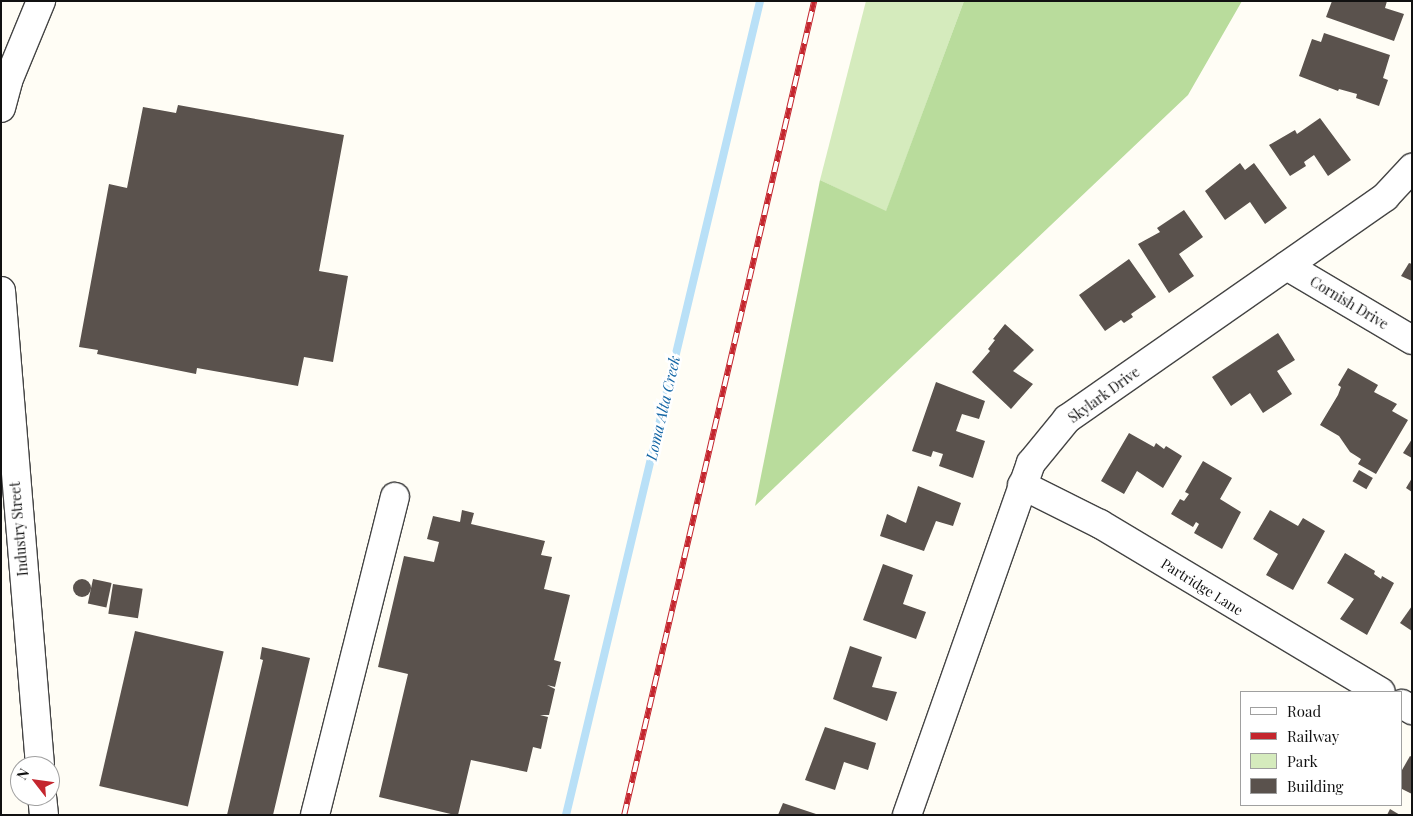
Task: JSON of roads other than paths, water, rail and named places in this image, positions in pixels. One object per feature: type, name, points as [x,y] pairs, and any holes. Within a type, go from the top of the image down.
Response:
[{"type":"street","points":[[1,108],[8,81],[41,1]]},
{"type":"street","name":"Skylark Drive","points":[[907,815],[1031,463],[1067,419],[1386,197],[1412,168]]},
{"type":"street","name":"Cornish Drive","points":[[1287,266],[1412,340]]},
{"type":"street","name":"Industry Street","points":[[2,305],[5,408],[39,756]]},
{"type":"street","name":"Partridge Lane","points":[[1022,485],[1100,524],[1379,691]]},
{"type":"street","points":[[315,815],[395,497]]},
{"type":"waterway","name":"Loma Alta Creek","points":[[566,815],[760,1]]},
{"type":"railway","points":[[624,815],[814,1]]}]
